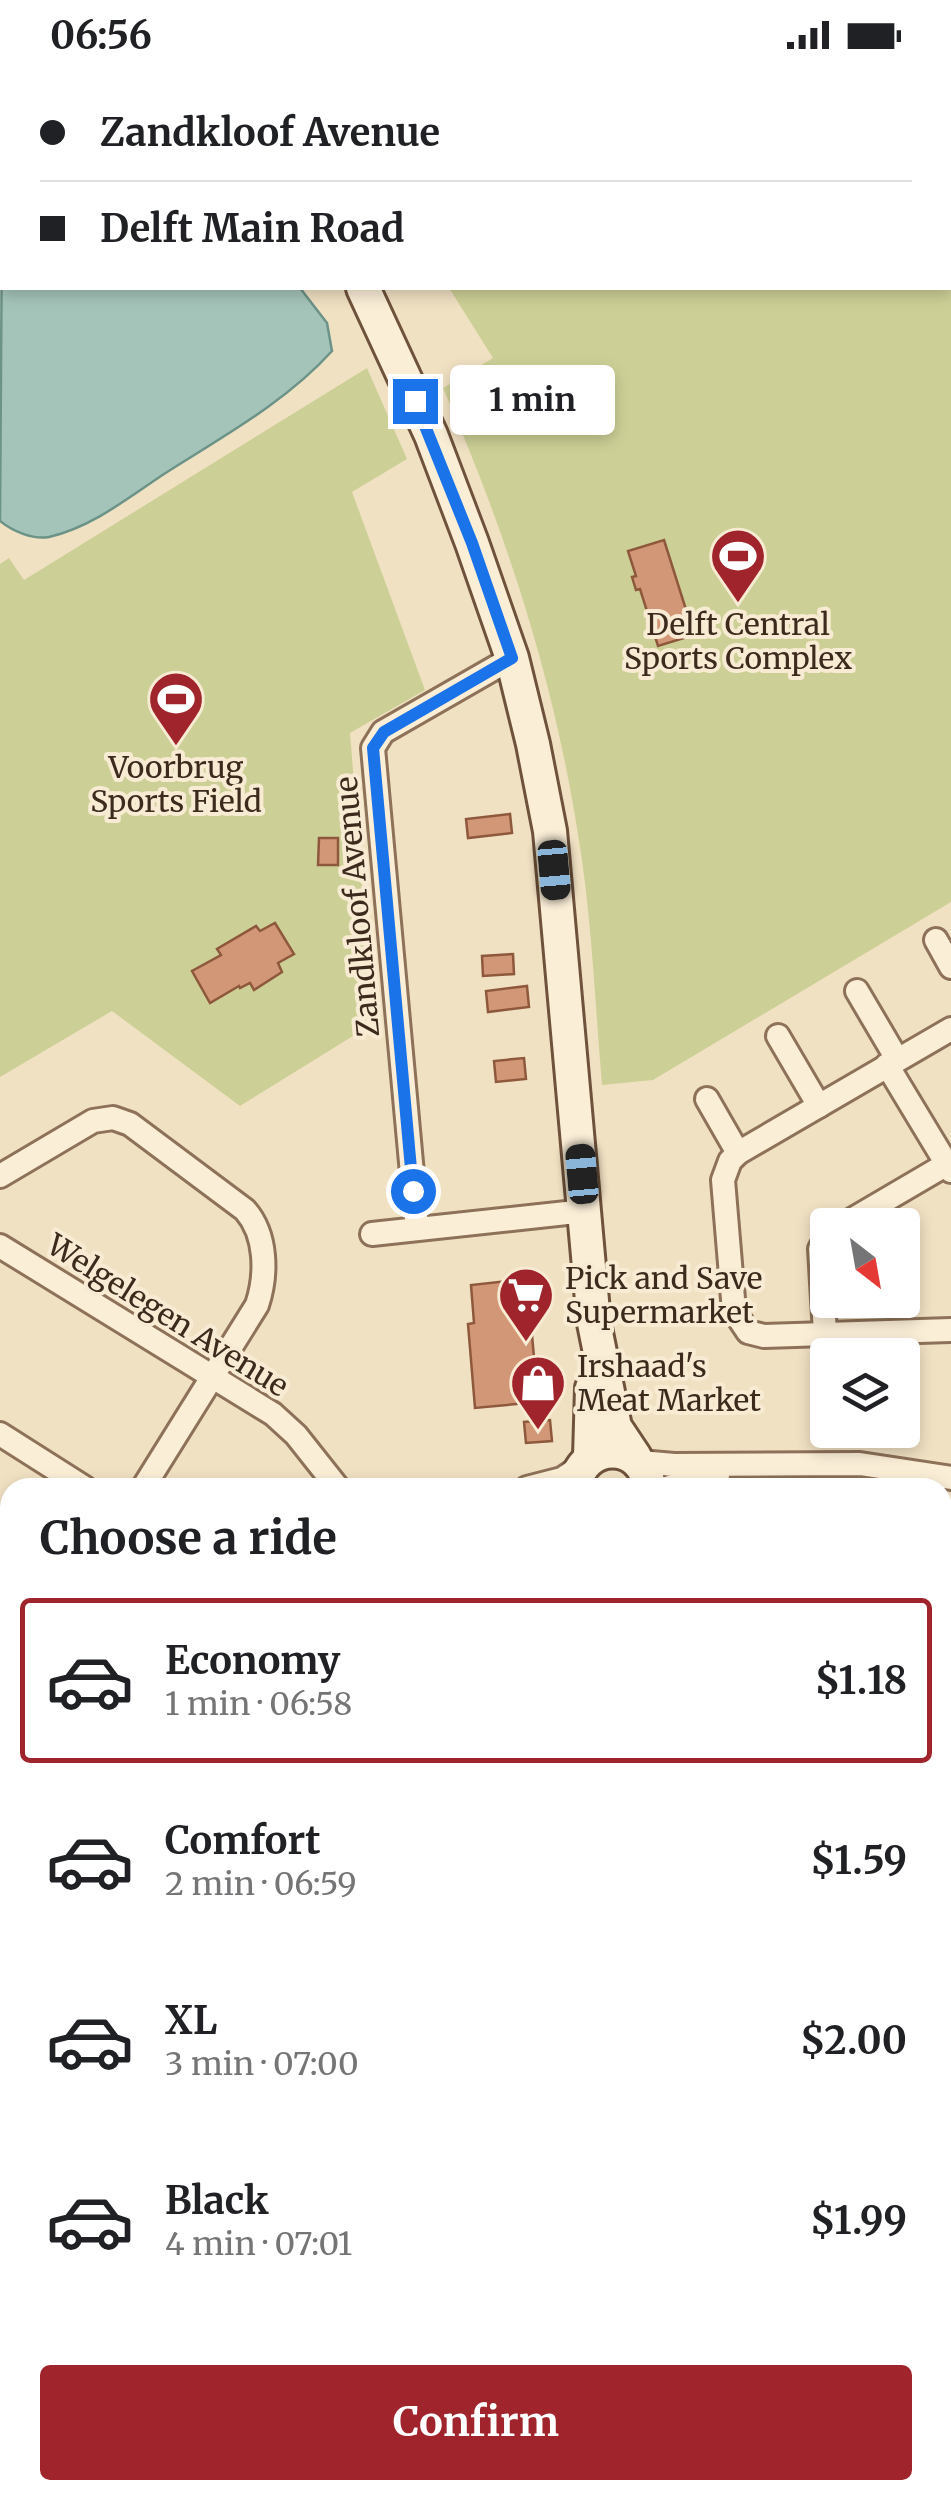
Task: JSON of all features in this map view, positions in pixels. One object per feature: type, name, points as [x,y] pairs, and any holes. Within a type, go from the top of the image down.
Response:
[{"type":"street","points":[[364,290],[431,435],[512,658],[550,830],[594,1324],[615,1427],[641,1469]]},
{"type":"street","name":"Zandkloof Avenue","points":[[416,1228],[373,748],[384,732],[512,658]]},
{"type":"street","points":[[936,940],[951,967]]},
{"type":"street","points":[[857,991],[949,1168],[875,1208]]},
{"type":"street","points":[[951,1028],[738,1153],[730,1160],[723,1180],[737,1320],[748,1332],[764,1336],[951,1330]]},
{"type":"street","points":[[778,1036],[819,1106]]},
{"type":"street","points":[[706,1099],[738,1153]]},
{"type":"street","points":[[0,1176],[93,1121],[113,1118],[130,1124],[245,1210],[258,1229],[262,1246],[261,1292],[232,1347],[148,1478]]},
{"type":"street","points":[[372,1234],[585,1211]]},
{"type":"street","name":"Welgelegen Avenue","points":[[0,1246],[272,1414],[296,1434],[330,1478]]},
{"type":"street","points":[[824,1318],[825,1333]]},
{"type":"street","points":[[582,1470],[594,1324]]},
{"type":"street","points":[[0,1434],[70,1478]]},
{"type":"street","points":[[582,1470],[599,1452],[618,1450],[641,1469],[860,1464],[951,1478]]},
{"type":"street","points":[[711,1478],[770,1465]]},
{"type":"green space","name":"Delft Central Sports Complex","points":[[450,290],[951,290],[951,902],[653,1080],[602,1085],[583,871],[557,724],[508,554],[443,388],[493,358]]},
{"type":"green space","name":"Voorbrug Sports Field","points":[[367,368],[407,459],[352,492],[425,690],[350,733],[372,1005],[365,1012],[366,1028],[240,1106],[112,1011],[0,1077],[0,564],[9,558],[24,580]]},
{"type":"water","points":[[2,290],[302,290],[327,323],[332,351],[294,387],[109,511],[49,537],[23,534],[0,521]]},
{"type":"building","points":[[664,540],[694,635],[658,646],[640,589],[636,590],[628,551]]},
{"type":"building","points":[[510,814],[512,833],[468,838],[466,819]]},
{"type":"building","points":[[319,838],[338,838],[338,865],[318,865]]},
{"type":"building","points":[[275,923],[294,954],[278,963],[282,972],[254,990],[250,983],[239,986],[210,1003],[192,971],[221,955],[217,949],[256,926],[260,931]]},
{"type":"building","points":[[513,954],[514,974],[483,976],[482,956]]},
{"type":"building","points":[[527,986],[529,1007],[488,1012],[486,991]]},
{"type":"building","points":[[524,1058],[526,1079],[496,1082],[494,1061]]},
{"type":"building","points":[[527,1279],[538,1402],[475,1408],[468,1324],[474,1323],[471,1285]]},
{"type":"building","name":"Irshaad's Meat Market","points":[[550,1420],[552,1441],[526,1443],[524,1422]]},
{"type":"place","name":"Delft Central Sports Complex","points":[[738,605]]},
{"type":"place","name":"Voorbrug Sports Field","points":[[176,748]]},
{"type":"place","name":"Pick and Save Supermarket","points":[[526,1344]]},
{"type":"place","name":"Irshaad's Meat Market","points":[[538,1432]]},
{"type":"route","points":[[413,1191],[374,742],[384,732],[512,658],[472,543],[415,401]]}]
